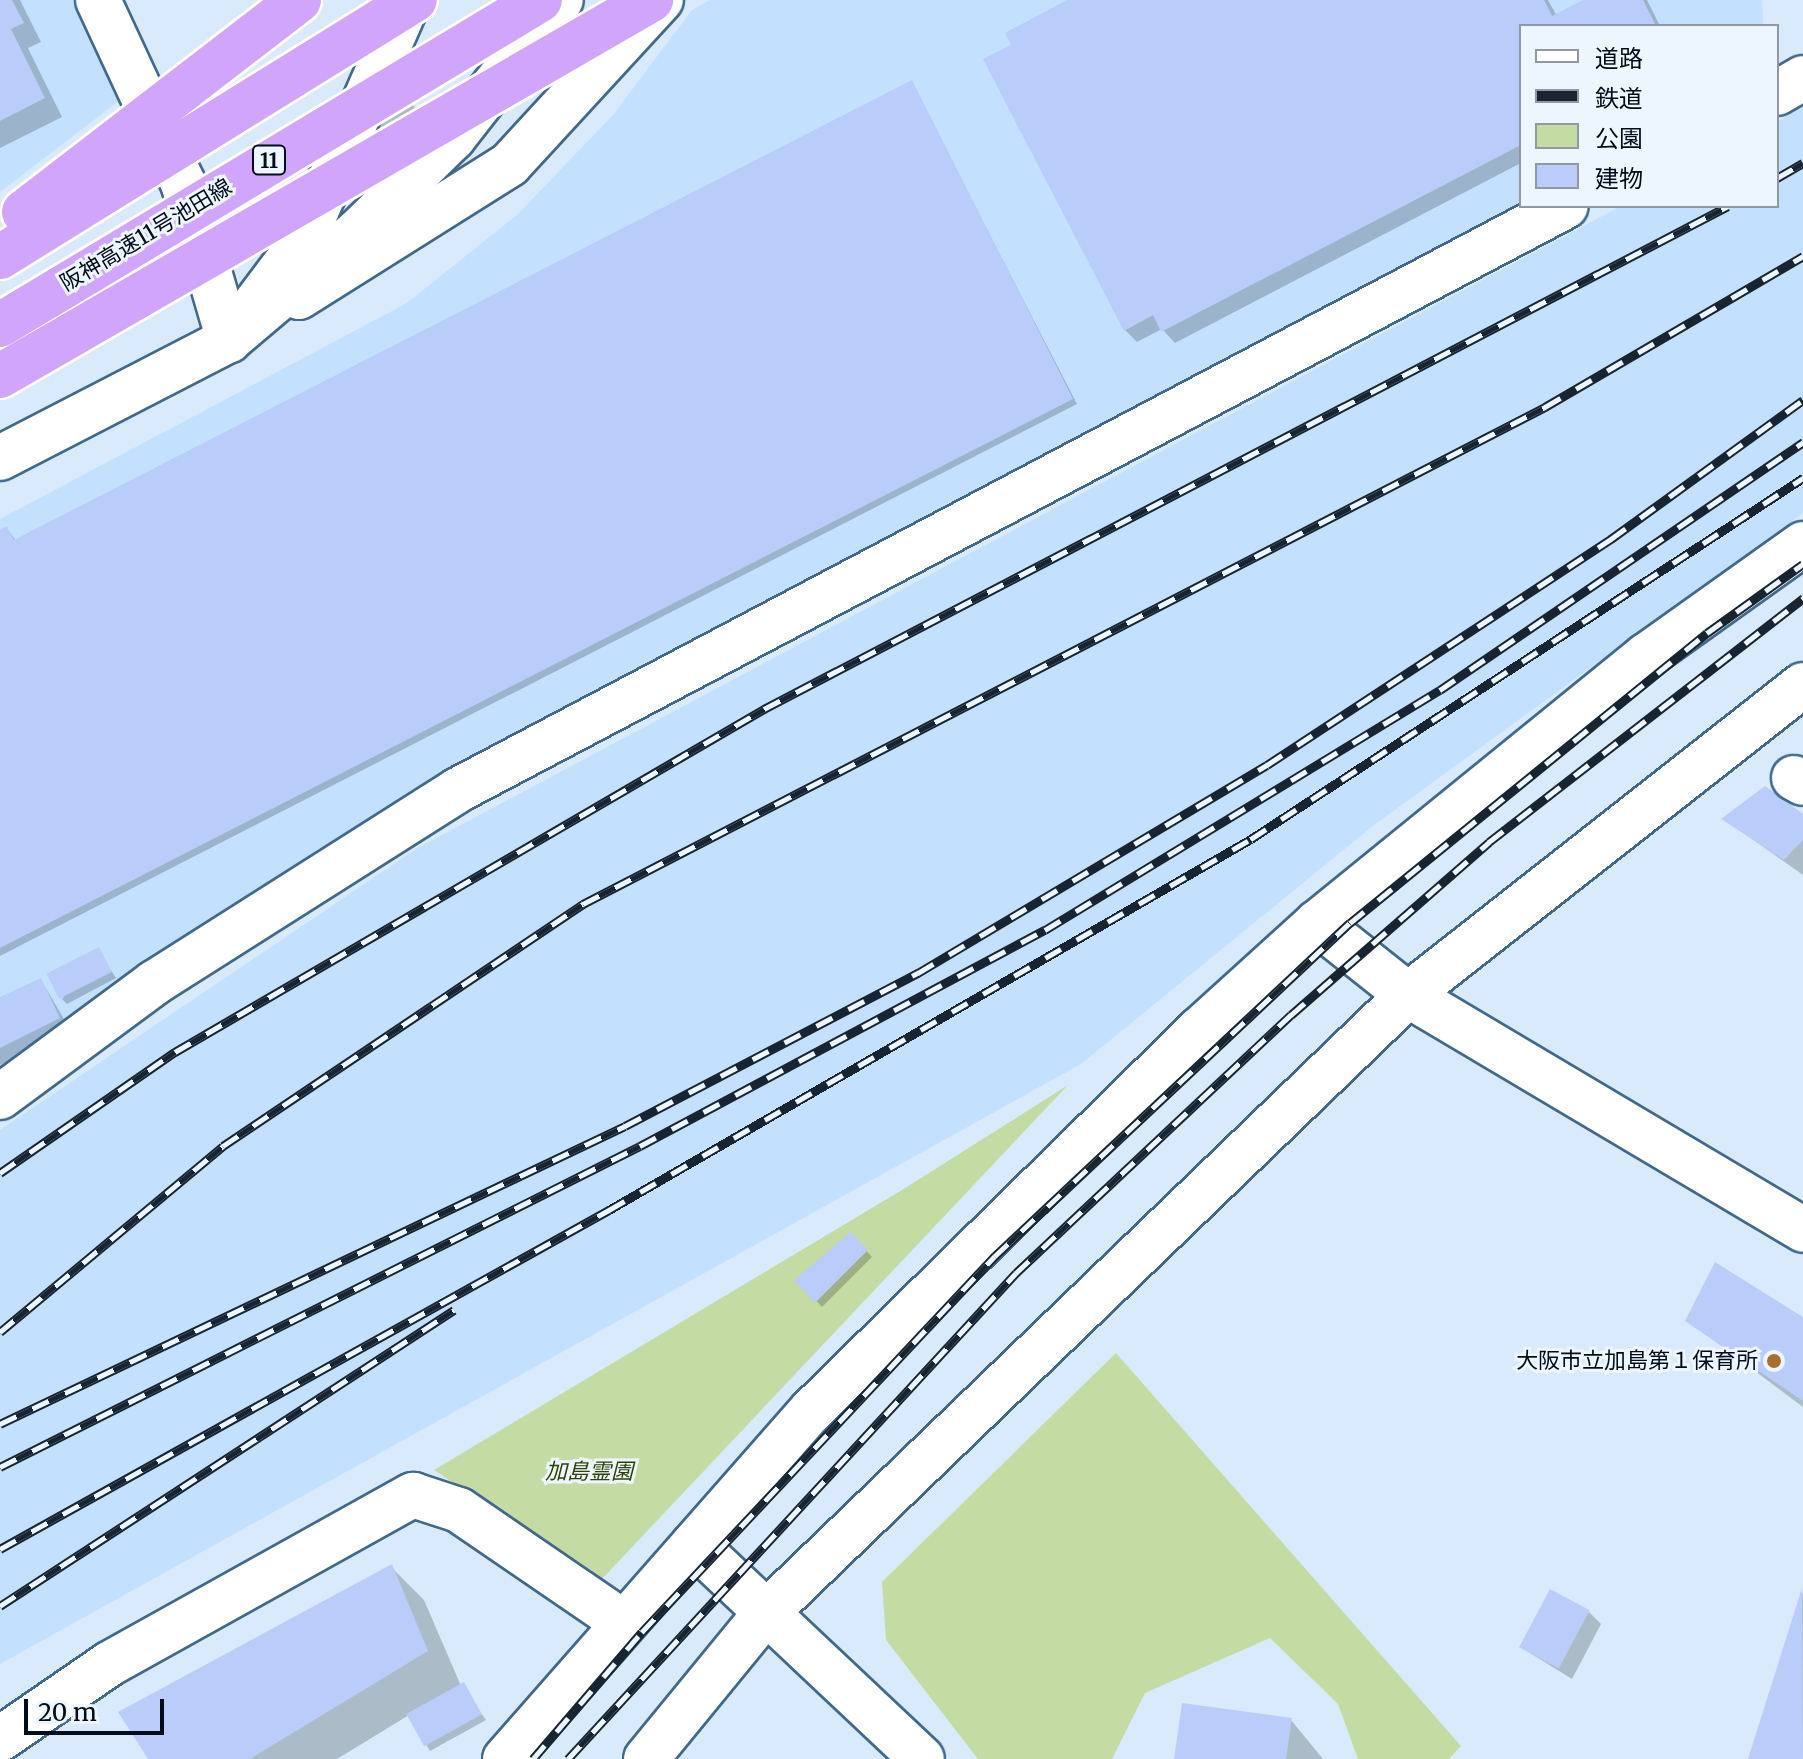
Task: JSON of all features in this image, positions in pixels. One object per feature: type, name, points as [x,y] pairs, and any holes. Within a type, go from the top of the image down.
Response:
[{"type":"highway","points":[[0,231],[299,0]]},
{"type":"highway","points":[[0,257],[412,0]]},
{"type":"highway","name":"阪神高速11号池田線","points":[[0,325],[540,0]]},
{"type":"highway","points":[[0,376],[392,153],[651,0]]},
{"type":"street","points":[[98,0],[183,183],[229,340]]},
{"type":"street","points":[[229,340],[304,239],[412,0]]},
{"type":"street","points":[[229,340],[358,231],[453,138],[561,0]]},
{"type":"street","points":[[0,458],[229,340],[439,215],[510,164],[661,0]]},
{"type":"street","points":[[1779,92],[1803,78]]},
{"type":"street","points":[[0,1097],[154,983],[458,790],[1562,208]]},
{"type":"street","points":[[505,1759],[621,1621],[694,1544],[812,1410],[1317,923],[1646,656],[1803,544]]},
{"type":"street","points":[[646,1759],[764,1615],[1408,995],[1803,685]]},
{"type":"street","points":[[1317,923],[1408,995],[1803,1230]]},
{"type":"street","points":[[0,1739],[109,1664],[413,1495],[459,1510],[621,1621]]},
{"type":"street","points":[[694,1544],[764,1615],[922,1759]]},
{"type":"shaded area","points":[[0,0],[75,0],[124,97],[0,192]]},
{"type":"shaded area","points":[[710,0],[1762,0],[1763,24],[1519,24],[1519,207],[120,982],[0,1069],[0,519],[407,303],[518,214],[613,115],[692,10]]},
{"type":"shaded area","points":[[1803,107],[1803,513],[1374,825],[1081,1064],[0,1664],[0,1130],[416,849],[1617,208],[1779,208],[1779,121]]},
{"type":"green space","name":"加島霊園","points":[[1068,1085],[601,1580],[434,1470],[902,1190]]},
{"type":"green space","points":[[1116,1353],[1461,1746],[1449,1759],[1358,1759],[1338,1704],[1270,1638],[1145,1693],[1112,1759],[978,1759],[886,1640],[882,1582]]},
{"type":"building","points":[[0,0],[12,0],[24,23],[11,29],[45,98],[0,121]]},
{"type":"building","points":[[1067,0],[1544,0],[1552,16],[1583,0],[1643,0],[1655,24],[1519,24],[1519,146],[1161,332],[1153,315],[1124,331],[983,59],[1011,45],[1005,33]]},
{"type":"building","points":[[912,80],[1073,399],[0,948],[0,530],[7,526],[14,540]]},
{"type":"building","points":[[1765,786],[1803,814],[1803,840],[1784,860],[1721,819]]},
{"type":"building","points":[[99,947],[112,972],[59,999],[46,974]]},
{"type":"building","points":[[41,978],[60,1018],[0,1048],[0,997]]},
{"type":"building","points":[[851,1232],[868,1250],[815,1303],[794,1280]]},
{"type":"building","name":"大阪市立加島第１保育所","points":[[1715,1262],[1803,1317],[1803,1401],[1685,1321]]},
{"type":"building","points":[[392,1564],[428,1651],[250,1759],[148,1759],[118,1712]]},
{"type":"building","points":[[1802,1588],[1803,1759],[1748,1759]]},
{"type":"building","points":[[1550,1589],[1590,1610],[1559,1668],[1519,1647]]},
{"type":"building","points":[[464,1682],[482,1714],[424,1746],[406,1714]]},
{"type":"building","points":[[1182,1703],[1292,1718],[1286,1759],[1174,1759]]},
{"type":"railway","points":[[1779,177],[1803,163]]},
{"type":"railway","points":[[0,1173],[175,1052],[764,709],[1724,208]]},
{"type":"railway","points":[[0,1332],[223,1146],[583,904],[1545,407],[1803,256]]},
{"type":"railway","points":[[0,1424],[625,1126],[918,973],[1267,765],[1611,539],[1803,400]]},
{"type":"railway","points":[[0,1467],[640,1146],[1045,930],[1440,690],[1803,442]]},
{"type":"railway","points":[[0,1549],[609,1210],[1251,839],[1803,478]]},
{"type":"railway","points":[[533,1759],[642,1632],[995,1256],[1350,923],[1707,633],[1803,564]]},
{"type":"railway","points":[[568,1759],[1016,1273],[1291,1015],[1489,842],[1803,598]]},
{"type":"railway","points":[[0,1606],[454,1310]]},
{"type":"place","name":"大阪市立加島第１保育所","points":[[1774,1361]]}]
